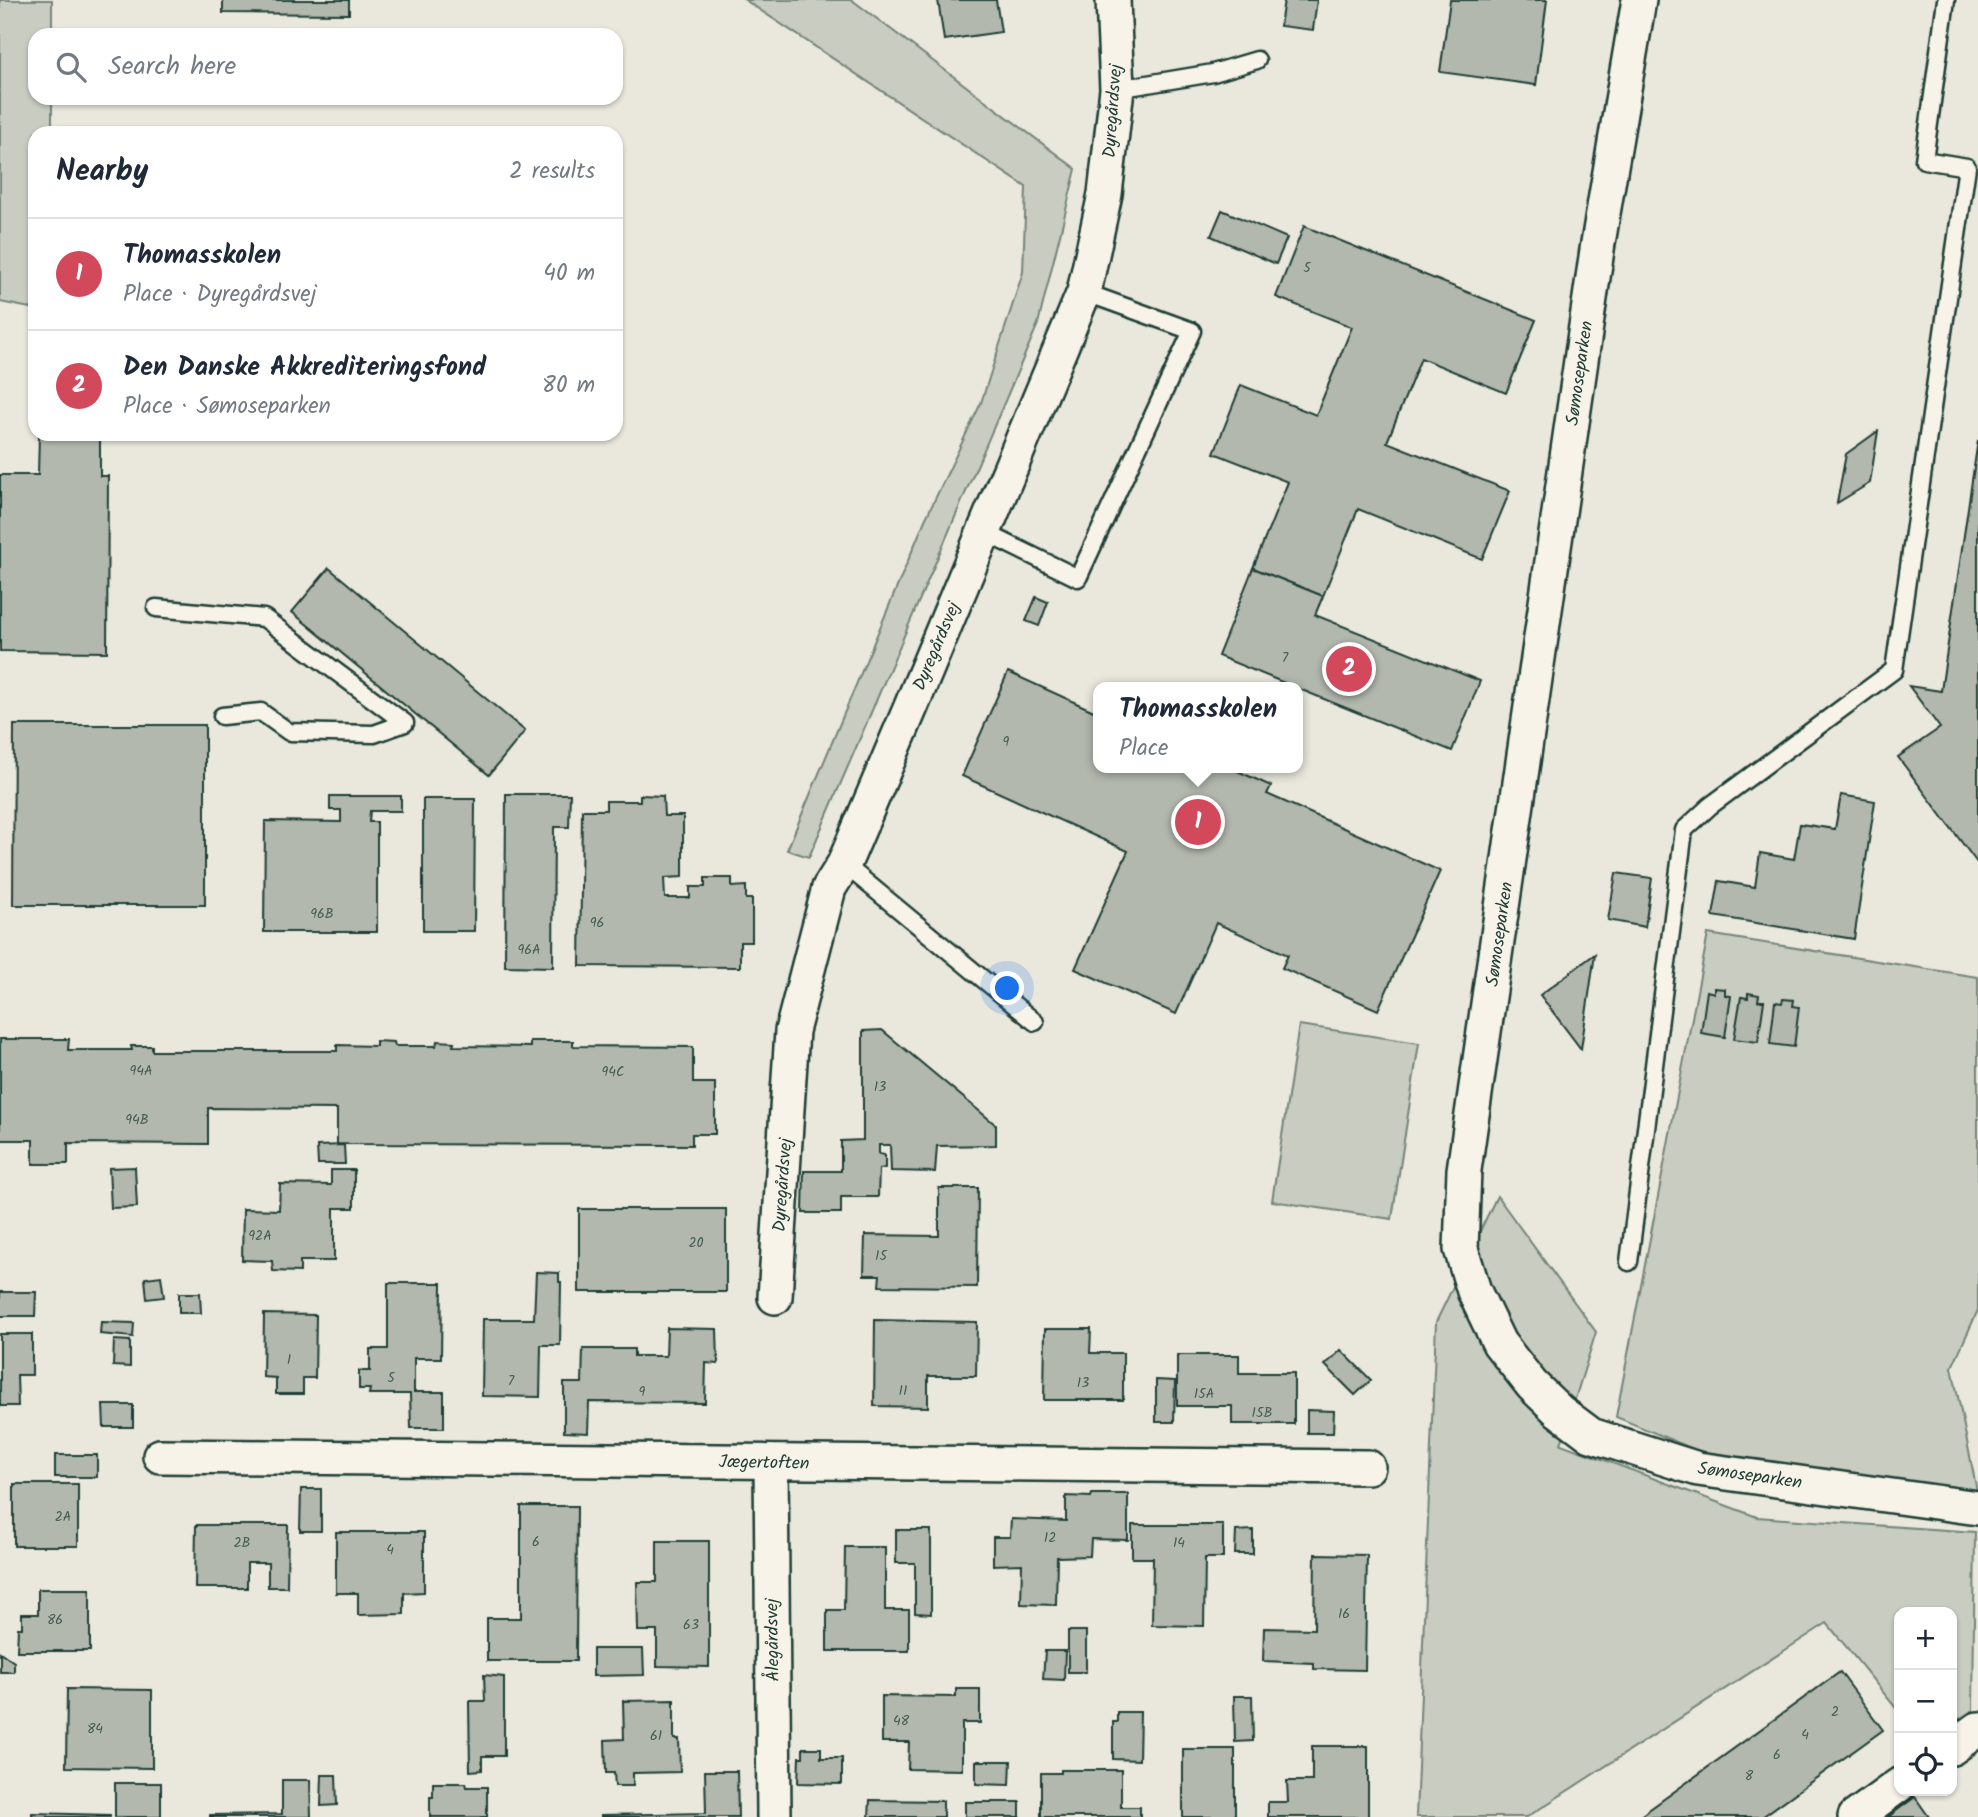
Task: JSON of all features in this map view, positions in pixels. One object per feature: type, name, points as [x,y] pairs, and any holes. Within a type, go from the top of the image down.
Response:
[{"type":"street","name":"Dyregårdsvej","points":[[775,1297],[792,1031],[829,888],[844,864],[1084,292],[1105,194],[1117,89],[1113,0]]},
{"type":"street","name":"Sømoseparken","points":[[1639,0],[1598,243],[1466,1157],[1461,1249],[1474,1291],[1499,1343],[1532,1385],[1591,1435],[1698,1469],[1978,1508]]},
{"type":"street","name":"Jægertoften","points":[[160,1456],[1368,1467]]},
{"type":"street","name":"Ålegårdsvej","points":[[771,1462],[774,1817]]},
{"type":"street","points":[[1957,1744],[1978,1729]]},
{"type":"street","points":[[1855,1817],[1894,1789]]},
{"type":"lane","points":[[1629,1262],[1684,830],[1710,806],[1894,670],[1967,167],[1924,160],[1946,0]]},
{"type":"lane","points":[[1117,89],[1213,73],[1256,60]]},
{"type":"lane","points":[[984,532],[1078,578],[1192,331],[1084,292]]},
{"type":"lane","points":[[156,608],[264,618],[405,723],[374,734],[289,732],[261,712],[222,716]]},
{"type":"lane","points":[[844,864],[1035,1022]]},
{"type":"shaded area","points":[[0,0],[52,0],[52,28],[28,28],[28,105],[52,105],[52,126],[28,126],[28,308],[0,302]]},
{"type":"shaded area","points":[[745,0],[852,0],[1076,169],[1038,324],[809,857],[787,850],[925,520],[981,403],[1023,272],[1026,187]]},
{"type":"shaded area","points":[[1708,934],[1978,977],[1978,1310],[1952,1367],[1978,1496],[1703,1453],[1616,1417]]},
{"type":"shaded area","points":[[1299,1025],[1419,1043],[1392,1219],[1272,1201]]},
{"type":"shaded area","points":[[1497,1196],[1596,1332],[1561,1444],[1757,1517],[1975,1532],[1973,1710],[1957,1721],[1957,1607],[1894,1607],[1894,1706],[1827,1623],[1527,1817],[1416,1817],[1436,1322]]},
{"type":"building","points":[[223,0],[349,0],[349,14],[223,13]]},
{"type":"building","points":[[938,0],[996,0],[1001,32],[944,40]]},
{"type":"building","points":[[1284,0],[1317,0],[1313,30],[1280,26]]},
{"type":"building","points":[[1450,0],[1547,0],[1536,85],[1440,72]]},
{"type":"building","points":[[1222,210],[1287,238],[1276,264],[1211,236]]},
{"type":"building","points":[[1304,226],[1536,320],[1506,393],[1421,358],[1387,442],[1510,491],[1482,559],[1358,509],[1323,596],[1253,568],[1288,482],[1214,453],[1241,385],[1316,415],[1352,327],[1276,297]]},
{"type":"building","points":[[1878,431],[1870,483],[1837,503],[1846,454]]},
{"type":"building","points":[[1978,440],[1978,864],[1898,757],[1940,728],[1909,686],[1941,691]]},
{"type":"building","points":[[39,441],[100,441],[100,476],[108,476],[107,652],[0,651],[0,475],[38,475]]},
{"type":"building","points":[[329,568],[525,731],[489,775],[292,612]]},
{"type":"building","points":[[1253,568],[1323,596],[1315,615],[1480,681],[1452,751],[1303,691],[1303,682],[1282,682],[1218,656]]},
{"type":"building","points":[[1036,597],[1048,602],[1039,626],[1026,621]]},
{"type":"building","points":[[1008,672],[1093,711],[1093,773],[1242,773],[1271,786],[1267,794],[1440,871],[1378,1010],[1282,968],[1288,955],[1216,923],[1176,1014],[1075,969],[1128,851],[962,776]]},
{"type":"building","points":[[14,725],[205,725],[205,905],[13,905]]},
{"type":"building","points":[[506,794],[570,794],[569,827],[554,827],[553,967],[505,966]]},
{"type":"building","points":[[640,795],[663,796],[664,816],[683,816],[683,877],[664,878],[665,898],[690,898],[690,887],[705,887],[705,878],[732,878],[732,887],[746,886],[746,899],[752,899],[752,942],[740,942],[740,967],[580,966],[582,810],[606,810],[606,801],[640,801]]},
{"type":"building","points":[[1841,795],[1875,801],[1854,939],[1713,916],[1719,881],[1755,887],[1760,853],[1794,859],[1800,824],[1835,829]]},
{"type":"building","points":[[330,796],[401,796],[401,811],[370,811],[369,822],[377,822],[377,932],[264,932],[265,821],[341,822],[341,810],[330,810]]},
{"type":"building","points":[[423,799],[475,799],[474,931],[423,931]]},
{"type":"building","points":[[1616,873],[1652,878],[1645,927],[1608,920]]},
{"type":"building","points":[[1595,954],[1581,1049],[1540,995]]},
{"type":"building","points":[[1714,988],[1725,989],[1725,995],[1731,996],[1725,1037],[1701,1033],[1707,991],[1714,993]]},
{"type":"building","points":[[1748,993],[1759,995],[1758,1001],[1764,1001],[1758,1042],[1734,1039],[1741,997],[1748,998]]},
{"type":"building","points":[[1783,999],[1794,1000],[1793,1006],[1799,1007],[1794,1047],[1770,1044],[1775,1002],[1782,1003]]},
{"type":"building","points":[[882,1030],[996,1125],[996,1145],[937,1146],[935,1172],[891,1171],[890,1145],[879,1145],[879,1154],[885,1155],[885,1168],[879,1169],[878,1197],[841,1197],[841,1213],[803,1213],[804,1171],[841,1171],[841,1141],[863,1140],[863,1031]]},
{"type":"building","points":[[0,1039],[69,1039],[68,1050],[132,1050],[131,1046],[152,1046],[152,1051],[337,1051],[337,1045],[376,1046],[376,1041],[394,1042],[395,1046],[436,1046],[437,1041],[454,1042],[453,1046],[530,1047],[530,1041],[573,1041],[573,1046],[693,1047],[693,1083],[715,1083],[715,1134],[692,1134],[692,1145],[337,1144],[337,1109],[208,1108],[208,1144],[68,1143],[68,1164],[33,1164],[33,1140],[0,1140]]},
{"type":"building","points":[[344,1145],[345,1164],[318,1164],[317,1146]]},
{"type":"building","points":[[135,1167],[137,1207],[111,1208],[109,1168]]},
{"type":"building","points":[[331,1170],[354,1170],[354,1208],[334,1208],[334,1261],[300,1261],[300,1272],[273,1271],[272,1261],[242,1260],[243,1209],[279,1210],[280,1184],[331,1185]]},
{"type":"building","points":[[939,1188],[978,1188],[977,1287],[879,1286],[880,1275],[864,1275],[865,1235],[939,1236]]},
{"type":"building","points":[[579,1209],[726,1209],[726,1292],[579,1292]]},
{"type":"building","points":[[536,1272],[559,1273],[561,1282],[560,1345],[541,1345],[540,1397],[482,1396],[483,1319],[534,1319]]},
{"type":"building","points":[[161,1276],[164,1297],[147,1299],[145,1278]]},
{"type":"building","points":[[388,1283],[442,1283],[441,1358],[414,1358],[414,1392],[444,1392],[444,1428],[411,1428],[410,1394],[369,1394],[370,1389],[359,1389],[359,1371],[370,1371],[370,1349],[388,1349]]},
{"type":"building","points":[[0,1292],[36,1292],[35,1316],[0,1316]]},
{"type":"building","points":[[179,1293],[200,1293],[201,1313],[179,1313]]},
{"type":"building","points":[[264,1314],[316,1315],[315,1378],[303,1378],[303,1394],[276,1394],[276,1378],[263,1377]]},
{"type":"building","points":[[875,1320],[977,1322],[976,1376],[928,1376],[928,1407],[874,1406]]},
{"type":"building","points":[[101,1322],[134,1323],[133,1337],[100,1334]]},
{"type":"building","points":[[667,1328],[717,1329],[718,1364],[706,1363],[705,1403],[589,1402],[588,1433],[564,1432],[564,1383],[582,1383],[583,1349],[634,1349],[634,1356],[666,1356]]},
{"type":"building","points":[[1045,1329],[1091,1329],[1090,1353],[1123,1353],[1123,1400],[1044,1400]]},
{"type":"building","points":[[0,1334],[32,1334],[32,1375],[17,1375],[18,1406],[0,1406]]},
{"type":"building","points":[[114,1340],[130,1341],[130,1367],[113,1366]]},
{"type":"building","points":[[1341,1350],[1371,1380],[1355,1395],[1325,1365]]},
{"type":"building","points":[[1177,1355],[1239,1355],[1239,1373],[1294,1373],[1294,1424],[1232,1424],[1232,1406],[1177,1406]]},
{"type":"building","points":[[1156,1380],[1175,1381],[1174,1422],[1156,1422]]},
{"type":"building","points":[[103,1405],[133,1405],[133,1427],[104,1427]]},
{"type":"building","points":[[1307,1410],[1334,1411],[1333,1433],[1307,1433]]},
{"type":"building","points":[[55,1455],[97,1455],[97,1477],[55,1477]]},
{"type":"building","points":[[14,1484],[78,1484],[78,1546],[14,1546]]},
{"type":"building","points":[[301,1489],[321,1489],[321,1531],[300,1531]]},
{"type":"building","points":[[1092,1494],[1128,1494],[1128,1540],[1091,1539],[1090,1556],[1057,1557],[1056,1605],[1021,1604],[1022,1564],[993,1565],[993,1537],[1010,1537],[1011,1519],[1066,1521],[1066,1496],[1091,1497]]},
{"type":"building","points":[[521,1506],[577,1506],[576,1661],[487,1661],[487,1618],[521,1618]]},
{"type":"building","points":[[196,1525],[288,1525],[287,1587],[268,1587],[268,1563],[247,1563],[247,1588],[195,1588]]},
{"type":"building","points":[[1132,1525],[1223,1525],[1223,1558],[1205,1558],[1204,1626],[1152,1625],[1153,1558],[1132,1558]]},
{"type":"building","points":[[896,1530],[931,1530],[931,1614],[915,1613],[915,1563],[896,1563]]},
{"type":"building","points":[[1253,1530],[1253,1554],[1235,1554],[1236,1531]]},
{"type":"building","points":[[336,1532],[424,1532],[424,1592],[404,1593],[404,1614],[358,1615],[358,1593],[336,1593]]},
{"type":"building","points":[[657,1541],[709,1541],[709,1667],[657,1666],[657,1631],[638,1631],[637,1582],[657,1582]]},
{"type":"building","points":[[845,1547],[885,1547],[885,1610],[909,1610],[909,1651],[827,1651],[827,1610],[844,1610]]},
{"type":"building","points":[[1315,1554],[1367,1555],[1365,1670],[1314,1669],[1314,1663],[1263,1661],[1264,1628],[1314,1629]]},
{"type":"building","points":[[38,1589],[90,1589],[90,1651],[17,1651],[22,1614],[38,1614]]},
{"type":"building","points":[[1068,1631],[1086,1631],[1086,1672],[1068,1672]]},
{"type":"building","points":[[593,1649],[643,1649],[644,1675],[593,1676]]},
{"type":"building","points":[[1045,1651],[1065,1651],[1064,1680],[1043,1679]]},
{"type":"building","points":[[0,1652],[14,1662],[14,1672],[0,1672]]},
{"type":"building","points":[[1840,1672],[1883,1730],[1762,1817],[1639,1817]]},
{"type":"building","points":[[484,1675],[504,1677],[504,1756],[482,1756],[482,1770],[470,1771],[469,1701],[485,1701]]},
{"type":"building","points":[[67,1689],[152,1690],[152,1768],[66,1767]]},
{"type":"building","points":[[956,1689],[980,1689],[980,1723],[962,1723],[962,1770],[908,1769],[909,1742],[882,1742],[882,1696],[956,1697]]},
{"type":"building","points":[[1234,1696],[1252,1696],[1253,1741],[1235,1742]]},
{"type":"building","points":[[674,1700],[674,1739],[679,1739],[680,1772],[633,1773],[633,1786],[615,1786],[614,1773],[606,1773],[605,1740],[624,1739],[623,1701]]},
{"type":"building","points":[[1117,1712],[1140,1712],[1139,1760],[1113,1759],[1113,1722],[1117,1722]]},
{"type":"building","points":[[1312,1746],[1368,1746],[1368,1817],[1268,1817],[1268,1802],[1288,1802],[1287,1781],[1312,1781]]},
{"type":"building","points":[[803,1748],[821,1748],[821,1758],[842,1758],[842,1784],[798,1783],[799,1757],[803,1757]]},
{"type":"building","points":[[1183,1749],[1235,1749],[1235,1817],[1183,1817]]},
{"type":"building","points":[[976,1761],[1011,1761],[1010,1785],[976,1784]]},
{"type":"building","points":[[1061,1770],[1121,1770],[1121,1807],[1140,1807],[1140,1817],[1041,1817],[1041,1773],[1061,1773]]},
{"type":"building","points":[[705,1771],[737,1771],[738,1817],[601,1817],[706,1813]]},
{"type":"building","points":[[322,1775],[336,1775],[337,1805],[321,1806]]},
{"type":"building","points":[[282,1780],[310,1780],[311,1817],[210,1817],[282,1814]]},
{"type":"building","points":[[115,1783],[161,1783],[161,1817],[115,1817]]},
{"type":"building","points":[[433,1783],[466,1783],[467,1787],[487,1787],[487,1817],[430,1817]]},
{"type":"building","points":[[1915,1797],[1929,1817],[1888,1817]]},
{"type":"building","points":[[870,1800],[943,1801],[943,1817],[869,1817]]},
{"type":"building","points":[[965,1802],[1020,1802],[1020,1817],[965,1817]]},
{"type":"building","points":[[32,1813],[110,1815],[110,1817],[32,1817]]},
{"type":"place","name":"Den Danske Akkrediteringsfond","points":[[1349,669]]},
{"type":"place","name":"Thomasskolen","points":[[1198,822]]}]
